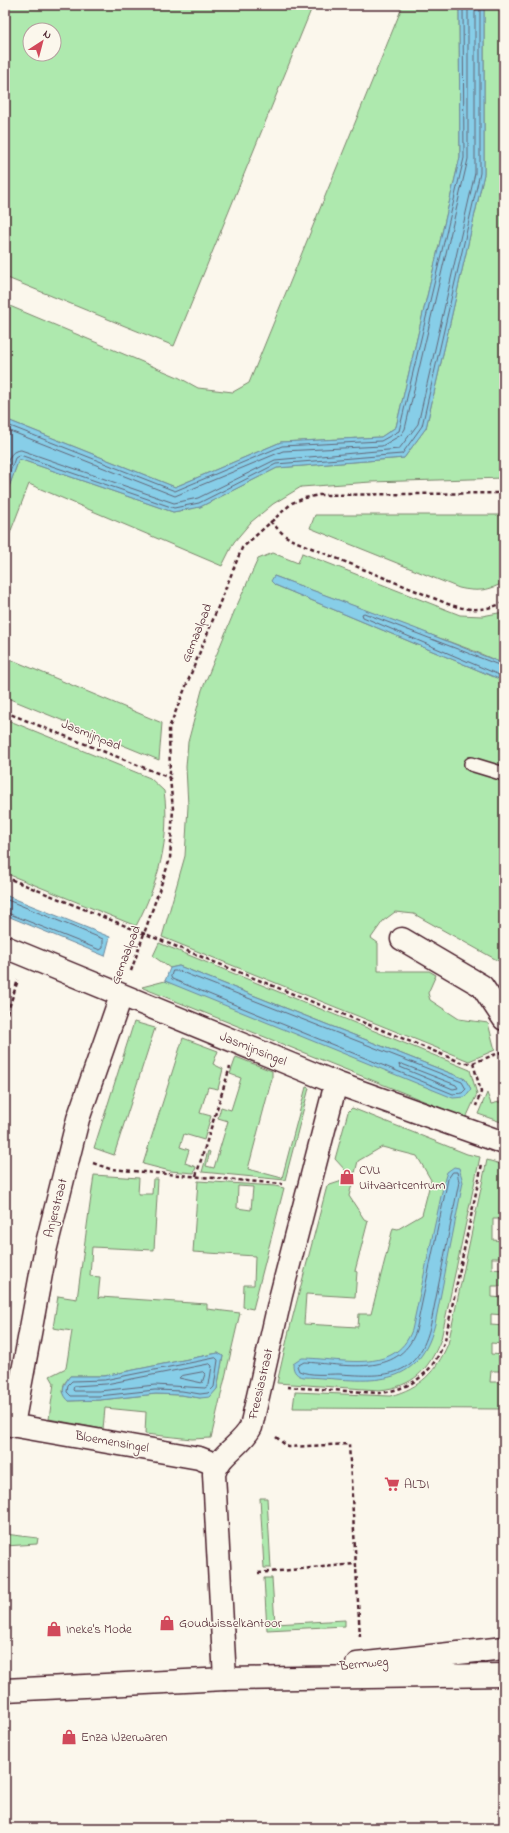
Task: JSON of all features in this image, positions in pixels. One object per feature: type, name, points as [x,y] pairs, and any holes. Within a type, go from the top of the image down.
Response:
[{"type":"street","points":[[402,939],[482,986],[504,1019]]},
{"type":"street","name":"Jasmijnsingel","points":[[5,947],[121,996],[336,1083],[496,1140]]},
{"type":"street","name":"Anjerstraat","points":[[9,1425],[46,1247],[78,1119],[121,996]]},
{"type":"street","name":"Freesiastraat","points":[[217,1465],[246,1436],[251,1427],[281,1295],[336,1083]]},
{"type":"street","name":"Bloemensingel","points":[[9,1425],[199,1458],[217,1465]]},
{"type":"street","points":[[217,1465],[214,1474],[225,1679]]},
{"type":"street","name":"Bermweg","points":[[225,1679],[504,1648]]},
{"type":"street","name":"Bermweg","points":[[5,1690],[225,1679],[504,1675]]},
{"type":"lane","points":[[471,764],[504,774]]},
{"type":"path","name":"Gemaalpad","points":[[121,996],[145,934],[170,859],[173,809],[170,778],[169,728],[242,548],[270,521],[292,503],[305,498],[319,496],[504,493]]},
{"type":"path","points":[[270,521],[284,535],[292,540],[448,604],[463,609],[479,610],[490,609],[504,603]]},
{"type":"path","name":"Jasmijnpad","points":[[5,712],[170,778]]},
{"type":"path","points":[[5,877],[463,1063],[473,1063],[504,1051]]},
{"type":"path","points":[[5,1020],[26,956]]},
{"type":"path","points":[[196,1176],[237,1043]]},
{"type":"path","points":[[467,1130],[481,1092],[473,1063]]},
{"type":"path","points":[[280,1387],[379,1393],[394,1391],[406,1387],[418,1380],[427,1371],[438,1356],[445,1340],[496,1140]]},
{"type":"path","points":[[69,1154],[110,1169],[277,1182],[308,1191]]},
{"type":"path","points":[[272,1435],[288,1446],[349,1444],[360,1640]]},
{"type":"path","points":[[258,1573],[355,1564]]},
{"type":"green space","points":[[10,5],[313,5],[174,346],[5,277],[5,17]]},
{"type":"green space","points":[[403,5],[459,5],[460,157],[396,427],[381,437],[281,442],[175,487],[5,419],[5,304],[178,377],[198,388],[233,392],[249,383]]},
{"type":"green space","points":[[484,5],[504,5],[504,478],[371,482],[301,487],[273,504],[251,522],[234,542],[222,566],[29,484],[5,546],[5,498],[19,459],[173,512],[200,507],[277,468],[404,458],[426,428],[484,174]]},
{"type":"green space","points":[[315,515],[504,515],[504,582],[483,590],[459,588],[310,528]]},
{"type":"green space","points":[[273,553],[298,563],[302,553],[460,615],[482,616],[504,612],[504,664],[474,651],[274,576],[275,585],[504,681],[504,964],[414,914],[395,912],[383,921],[371,938],[378,943],[378,971],[429,971],[436,975],[428,993],[430,1000],[459,1019],[488,1023],[495,1050],[469,1061],[162,937],[185,856],[188,806],[186,767],[188,742],[202,690],[234,612],[258,559]]},
{"type":"green space","points":[[5,657],[162,723],[159,760],[5,697]]},
{"type":"green space","points":[[5,719],[150,778],[164,791],[166,826],[161,860],[151,894],[136,926],[5,873]]},
{"type":"green space","points":[[159,943],[470,1070],[477,1094],[466,1118],[143,988],[142,987],[165,981],[471,1089],[465,1079],[179,966],[170,968],[153,956]]},
{"type":"green space","points":[[134,1022],[155,1028],[114,1155],[94,1148]]},
{"type":"green space","points":[[183,1038],[218,1051],[213,1064],[223,1069],[218,1089],[208,1087],[200,1113],[211,1116],[204,1140],[184,1134],[180,1147],[189,1150],[185,1163],[196,1167],[194,1173],[170,1171],[143,1164]]},
{"type":"green space","points":[[236,1057],[272,1071],[272,1078],[248,1169],[282,1178],[306,1087],[309,1088],[285,1180],[202,1172],[208,1151],[210,1152],[206,1166],[214,1168],[228,1121],[218,1118],[221,1107],[231,1110],[241,1078],[230,1074]]},
{"type":"green space","points":[[487,1093],[491,1104],[504,1101],[504,1123],[478,1114]]},
{"type":"green space","points":[[352,1108],[467,1154],[480,1157],[441,1339],[431,1360],[418,1375],[410,1381],[391,1388],[379,1390],[277,1383],[327,1186],[342,1181],[352,1184],[349,1196],[364,1219],[368,1221],[355,1271],[357,1272],[355,1297],[306,1294],[304,1324],[358,1327],[359,1314],[371,1314],[393,1228],[398,1229],[422,1215],[431,1180],[417,1156],[382,1147],[358,1161],[355,1173],[345,1170],[335,1159],[348,1112]]},
{"type":"green space","points":[[487,1160],[504,1165],[504,1219],[493,1219],[493,1240],[504,1241],[504,1258],[492,1258],[492,1269],[504,1270],[504,1286],[492,1286],[492,1297],[504,1298],[504,1315],[491,1314],[491,1325],[504,1326],[504,1344],[491,1343],[491,1354],[504,1355],[504,1371],[491,1371],[490,1382],[504,1382],[504,1409],[293,1408],[295,1392],[390,1396],[401,1393],[410,1388],[426,1378],[432,1371],[448,1344]]},
{"type":"green space","points":[[94,1175],[139,1178],[138,1194],[152,1194],[153,1179],[158,1179],[154,1250],[92,1247],[90,1276],[100,1277],[98,1299],[100,1297],[207,1304],[207,1309],[240,1313],[211,1438],[192,1439],[145,1434],[146,1412],[105,1408],[103,1429],[49,1419],[54,1383],[50,1376],[66,1368],[72,1331],[53,1328],[58,1296],[77,1299]],"holes":[[[218,1353],[223,1356],[217,1389],[200,1398],[181,1395],[156,1394],[100,1400],[69,1401],[63,1392],[64,1384],[70,1376],[104,1376]]]},
{"type":"green space","points":[[198,1181],[275,1186],[284,1188],[253,1309],[243,1307],[244,1285],[254,1285],[255,1256],[193,1252]],"holes":[[[238,1186],[253,1187],[251,1210],[237,1208]]]},
{"type":"green space","points":[[5,1364],[9,1365],[14,1370],[8,1399],[5,1402]]},
{"type":"green space","points":[[260,1498],[267,1498],[271,1568],[264,1568]]},
{"type":"green space","points":[[5,1534],[38,1538],[37,1544],[5,1546]]},
{"type":"green space","points":[[264,1578],[272,1578],[275,1624],[345,1620],[345,1626],[267,1630]]},
{"type":"water","points":[[459,5],[484,5],[484,174],[426,428],[404,458],[277,468],[200,507],[173,512],[19,459],[5,498],[5,419],[175,487],[281,442],[381,437],[396,427],[460,157]]},
{"type":"water","points":[[274,576],[414,628],[504,664],[504,681],[275,585],[271,581]]},
{"type":"water","points":[[5,895],[110,937],[105,956],[5,915]]},
{"type":"water","points":[[179,966],[465,1079],[471,1089],[465,1097],[453,1098],[165,981],[170,968]]},
{"type":"water","points":[[454,1167],[459,1168],[463,1182],[435,1324],[427,1347],[415,1363],[401,1373],[384,1378],[366,1380],[304,1377],[297,1375],[293,1364],[302,1358],[349,1361],[380,1359],[393,1354],[404,1344],[412,1330],[445,1178],[447,1172]]},
{"type":"water","points":[[218,1353],[223,1356],[217,1389],[210,1397],[200,1398],[181,1395],[156,1394],[100,1400],[69,1401],[64,1395],[64,1386],[70,1376],[104,1376]]},
{"type":"place","name":"CVU Uitvaartcentrum","points":[[347,1177]]},
{"type":"place","name":"ALDI","points":[[392,1484]]},
{"type":"place","name":"Goudwisselkantoor","points":[[167,1623]]},
{"type":"place","name":"Ineke's Mode","points":[[54,1629]]},
{"type":"place","name":"Enza IJzerwaren","points":[[69,1737]]}]
